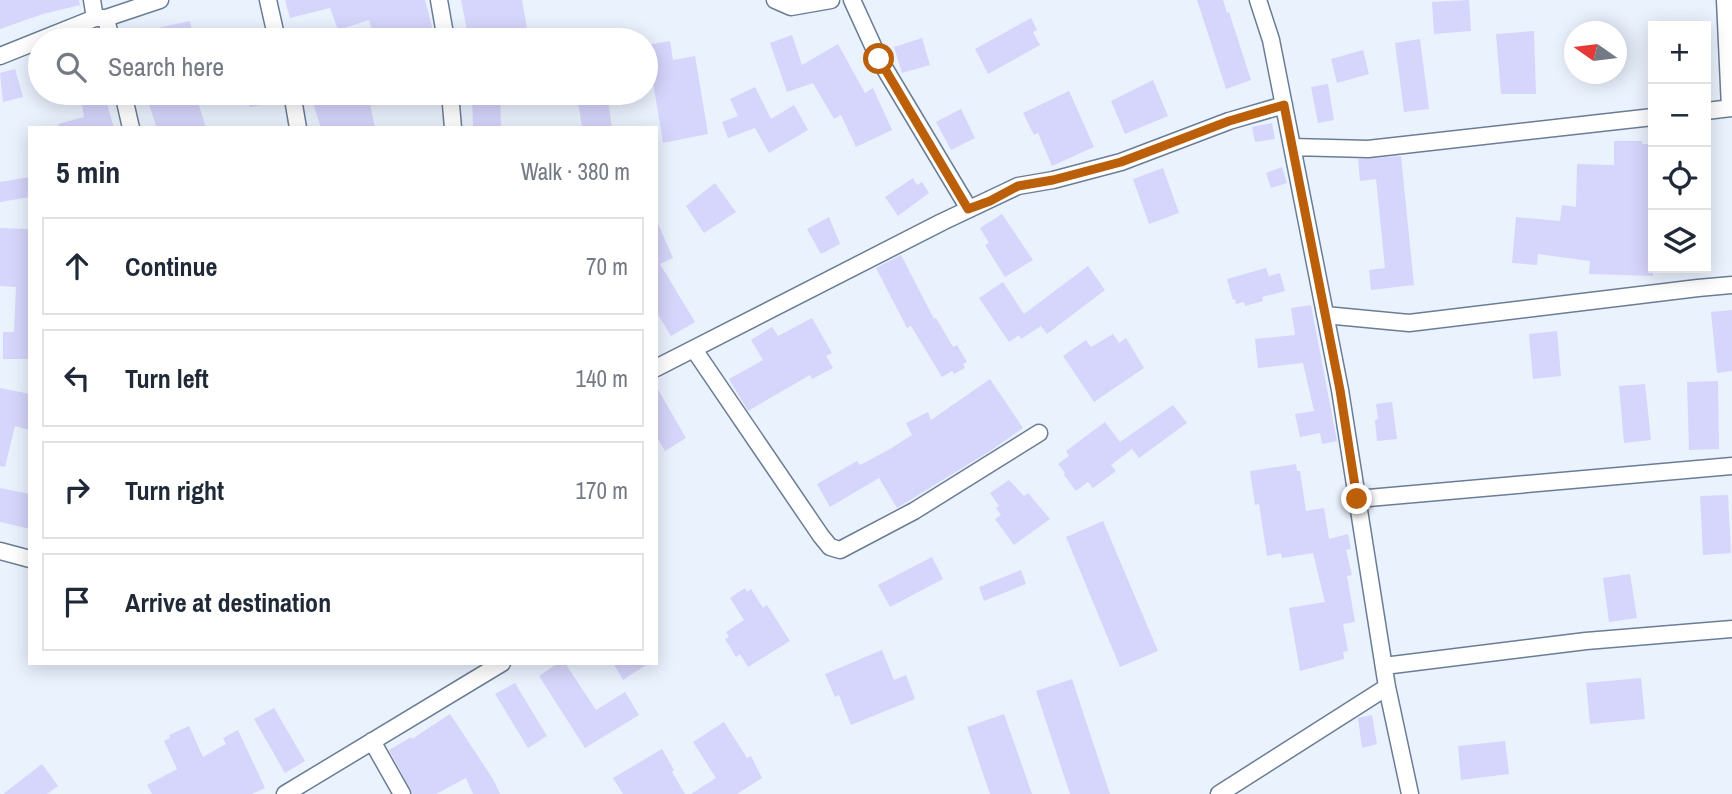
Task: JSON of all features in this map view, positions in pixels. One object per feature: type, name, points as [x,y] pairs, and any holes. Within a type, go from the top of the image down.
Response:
[{"type":"street","points":[[92,0],[105,28]]},
{"type":"street","points":[[73,28],[160,0]]},
{"type":"street","points":[[268,0],[274,28]]},
{"type":"street","points":[[439,0],[444,28]]},
{"type":"street","points":[[775,0],[791,7],[831,0]]},
{"type":"street","points":[[852,0],[879,59],[968,209]]},
{"type":"street","points":[[1258,0],[1271,40],[1325,315],[1387,687],[1410,794]]},
{"type":"street","points":[[1711,110],[1731,108],[1725,0]]},
{"type":"street","points":[[0,55],[28,45]]},
{"type":"street","points":[[126,105],[131,126]]},
{"type":"street","points":[[294,105],[298,126]]},
{"type":"street","points":[[451,105],[453,126]]},
{"type":"street","points":[[658,367],[695,351],[968,209],[1018,186],[1121,162],[1229,121],[1284,105]]},
{"type":"street","points":[[1292,147],[1368,149],[1648,118]]},
{"type":"street","points":[[1325,315],[1409,323],[1732,285]]},
{"type":"street","points":[[695,351],[821,536],[830,547],[840,550],[914,511],[1039,433]]},
{"type":"street","points":[[1357,499],[1732,466]]},
{"type":"street","points":[[0,551],[28,558]]},
{"type":"street","points":[[1384,666],[1587,641],[1732,629]]},
{"type":"street","points":[[285,794],[499,665]]},
{"type":"street","points":[[1219,794],[1387,687]]},
{"type":"street","points":[[372,741],[401,794]]},
{"type":"building","points":[[0,0],[79,0],[80,5],[0,29]]},
{"type":"building","points":[[285,0],[425,0],[432,28],[371,28],[369,20],[337,28],[330,8],[290,18]]},
{"type":"building","points":[[461,0],[522,0],[527,28],[467,28]]},
{"type":"building","points":[[1197,0],[1223,0],[1251,80],[1226,89]]},
{"type":"building","points":[[1469,0],[1471,31],[1434,34],[1432,2]]},
{"type":"building","points":[[1031,18],[1037,30],[1033,32],[1040,45],[988,74],[975,49]]},
{"type":"building","points":[[190,21],[191,28],[158,28]]},
{"type":"building","points":[[1534,31],[1536,94],[1501,94],[1496,34]]},
{"type":"building","points":[[792,35],[802,65],[838,44],[865,93],[873,88],[892,130],[856,147],[841,115],[834,119],[813,83],[787,92],[770,43]]},
{"type":"building","points":[[922,38],[930,65],[902,73],[894,47]]},
{"type":"building","points":[[1420,39],[1429,109],[1404,112],[1395,43]]},
{"type":"building","points":[[670,41],[673,60],[695,56],[708,134],[663,143],[657,105],[658,43]]},
{"type":"building","points":[[1363,50],[1369,74],[1337,83],[1331,59]]},
{"type":"building","points":[[15,69],[23,97],[3,102],[0,73]]},
{"type":"building","points":[[1153,80],[1168,116],[1125,134],[1111,101]]},
{"type":"building","points":[[1328,84],[1334,120],[1318,123],[1311,87]]},
{"type":"building","points":[[755,87],[771,119],[794,105],[808,130],[769,153],[755,128],[728,138],[722,122],[738,116],[730,99]]},
{"type":"building","points":[[1069,91],[1094,147],[1052,166],[1038,133],[1034,135],[1023,113]]},
{"type":"building","points":[[82,105],[107,105],[113,126],[58,126],[84,117]]},
{"type":"building","points":[[149,105],[199,105],[205,126],[156,126]]},
{"type":"building","points":[[314,105],[370,105],[375,126],[320,126]]},
{"type":"building","points":[[472,105],[500,105],[501,126],[473,126]]},
{"type":"building","points":[[579,105],[609,105],[612,126],[582,126]]},
{"type":"building","points":[[961,109],[975,138],[951,150],[936,122]]},
{"type":"building","points":[[1272,123],[1275,139],[1255,142],[1252,127]]},
{"type":"building","points":[[1614,141],[1642,141],[1642,144],[1648,144],[1648,273],[1653,273],[1653,276],[1589,274],[1590,261],[1538,254],[1537,265],[1512,263],[1516,217],[1560,221],[1562,205],[1576,207],[1577,164],[1614,165]]},
{"type":"building","points":[[1401,156],[1414,285],[1371,290],[1369,270],[1385,268],[1376,179],[1360,181],[1358,159]]},
{"type":"building","points":[[1282,167],[1287,183],[1271,188],[1266,173]]},
{"type":"building","points":[[1163,168],[1179,213],[1149,224],[1133,179]]},
{"type":"building","points":[[28,177],[28,197],[0,202],[0,182]]},
{"type":"building","points":[[913,178],[917,185],[922,182],[929,193],[898,216],[885,197]]},
{"type":"building","points":[[715,183],[736,212],[704,233],[686,206]]},
{"type":"building","points":[[1002,214],[1033,260],[1005,277],[985,245],[989,243],[980,228]]},
{"type":"building","points":[[829,217],[840,244],[821,254],[807,229]]},
{"type":"building","points":[[658,224],[673,258],[660,264],[695,322],[671,336],[658,314]]},
{"type":"building","points":[[0,228],[28,229],[28,359],[3,359],[3,332],[14,332],[16,287],[0,286]]},
{"type":"building","points":[[901,255],[934,319],[936,318],[953,347],[957,345],[967,362],[963,364],[965,368],[954,374],[952,371],[942,377],[911,326],[907,328],[876,268]]},
{"type":"building","points":[[1088,266],[1105,290],[1047,334],[1041,326],[1021,339],[1019,335],[1009,342],[979,298],[1003,282],[1024,314]]},
{"type":"building","points":[[1266,268],[1269,276],[1280,273],[1285,291],[1262,297],[1263,301],[1245,306],[1244,302],[1236,304],[1227,279]]},
{"type":"building","points":[[1311,305],[1337,441],[1322,444],[1320,433],[1300,437],[1295,414],[1314,411],[1303,363],[1258,368],[1255,339],[1295,335],[1291,308]]},
{"type":"building","points":[[1732,310],[1732,371],[1717,373],[1711,312]]},
{"type":"building","points":[[812,318],[832,353],[826,356],[833,368],[812,379],[810,375],[748,411],[729,379],[763,360],[751,340],[772,327],[778,336]]},
{"type":"building","points":[[1557,331],[1561,376],[1533,379],[1529,334]]},
{"type":"building","points":[[1113,334],[1119,343],[1126,338],[1144,368],[1094,402],[1063,356],[1086,340],[1091,347]]},
{"type":"building","points":[[990,379],[1023,428],[897,508],[879,478],[830,507],[817,484],[857,461],[860,465],[890,449],[912,435],[906,423],[928,412],[931,420]]},
{"type":"building","points":[[1718,381],[1719,449],[1689,450],[1687,382]]},
{"type":"building","points":[[1645,384],[1651,440],[1624,443],[1619,386]]},
{"type":"building","points":[[0,388],[28,394],[28,429],[15,426],[5,467],[0,466]]},
{"type":"building","points":[[658,389],[686,438],[665,451],[658,439]]},
{"type":"building","points":[[1392,402],[1397,439],[1377,441],[1376,404]]},
{"type":"building","points":[[1173,405],[1187,423],[1139,458],[1132,449],[1111,465],[1116,471],[1093,488],[1088,482],[1076,491],[1058,464],[1069,456],[1066,451],[1105,422],[1120,442]]},
{"type":"building","points":[[1296,464],[1297,471],[1300,471],[1306,511],[1324,508],[1329,539],[1348,534],[1351,549],[1346,550],[1352,575],[1347,576],[1355,622],[1343,624],[1348,651],[1343,652],[1344,659],[1300,671],[1289,608],[1325,602],[1313,553],[1282,558],[1281,553],[1267,556],[1259,504],[1255,505],[1250,471]]},
{"type":"building","points":[[1009,480],[1024,496],[1028,493],[1050,519],[1014,545],[995,519],[1001,515],[996,508],[999,506],[990,493]]},
{"type":"building","points":[[0,488],[28,494],[28,529],[0,522]]},
{"type":"building","points":[[1728,495],[1731,553],[1703,555],[1700,496]]},
{"type":"building","points":[[1103,521],[1158,651],[1120,667],[1066,537]]},
{"type":"building","points":[[932,557],[943,579],[890,607],[878,585]]},
{"type":"building","points":[[1021,570],[1026,584],[984,601],[979,587]]},
{"type":"building","points":[[1630,574],[1637,618],[1609,622],[1603,578]]},
{"type":"building","points":[[745,588],[747,592],[751,589],[763,608],[767,605],[790,641],[748,667],[740,654],[736,657],[725,639],[729,637],[726,632],[744,620],[730,598]]},
{"type":"building","points":[[882,650],[894,680],[906,675],[915,699],[851,725],[839,695],[835,697],[825,674]]},
{"type":"building","points":[[555,665],[566,665],[596,710],[625,692],[639,715],[585,748],[539,676]]},
{"type":"building","points":[[614,665],[646,665],[623,680]]},
{"type":"building","points":[[1641,678],[1645,719],[1590,724],[1586,683]]},
{"type":"building","points":[[1072,679],[1110,794],[1070,794],[1036,691]]},
{"type":"building","points":[[515,683],[547,736],[528,748],[495,694]]},
{"type":"building","points":[[274,708],[305,761],[285,773],[254,719]]},
{"type":"building","points":[[450,714],[500,794],[473,794],[466,778],[436,794],[413,794],[389,750],[411,737],[412,739]]},
{"type":"building","points":[[1004,714],[1032,794],[990,794],[967,727]]},
{"type":"building","points":[[1372,715],[1377,744],[1362,748],[1358,718]]},
{"type":"building","points":[[724,722],[747,758],[751,756],[762,778],[737,794],[691,794],[716,778],[693,742]]},
{"type":"building","points":[[189,726],[203,757],[226,744],[223,738],[238,730],[265,788],[252,794],[152,794],[147,785],[177,769],[164,741],[170,738],[169,735]]},
{"type":"building","points":[[1505,741],[1509,774],[1461,780],[1458,746]]},
{"type":"building","points":[[662,749],[685,794],[623,794],[613,778]]},
{"type":"building","points":[[42,764],[58,786],[47,794],[3,794]]},
{"type":"route","points":[[879,59],[968,209],[1018,186],[1121,162],[1229,121],[1284,105],[1340,390],[1357,499]]}]
